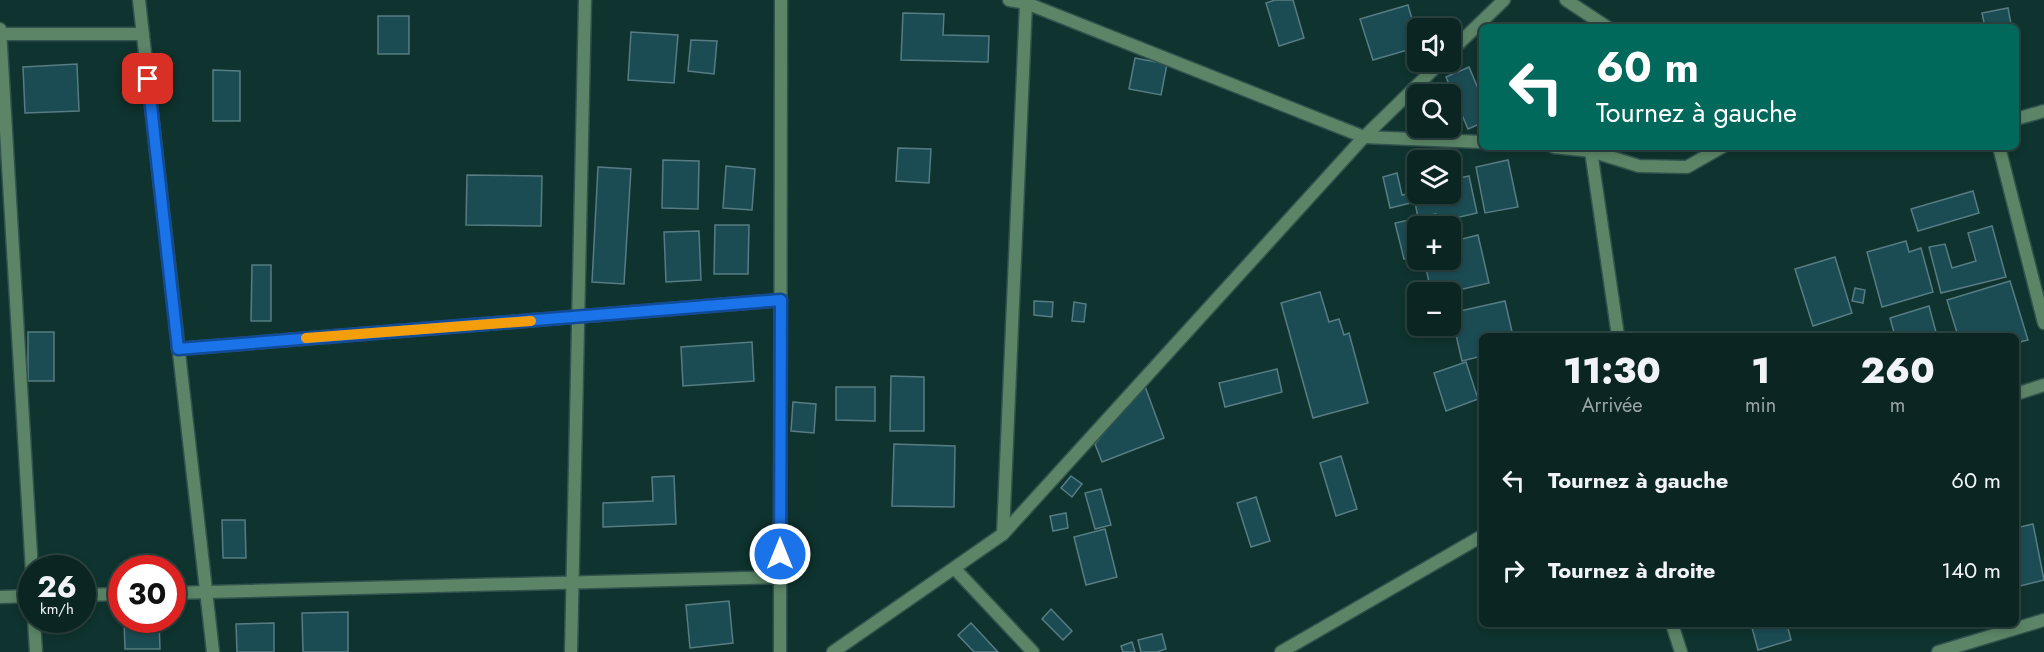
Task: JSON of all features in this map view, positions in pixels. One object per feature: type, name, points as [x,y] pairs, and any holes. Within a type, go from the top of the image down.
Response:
[{"type":"street","points":[[139,0],[213,652]]},
{"type":"street","points":[[571,652],[585,0]]},
{"type":"street","points":[[780,652],[781,0]]},
{"type":"street","points":[[1009,0],[1026,3],[1364,137],[1479,142]]},
{"type":"street","points":[[1479,24],[1504,0]]},
{"type":"street","points":[[1566,0],[1602,24]]},
{"type":"street","points":[[1003,534],[1026,3]]},
{"type":"street","points":[[1461,41],[1479,24]]},
{"type":"street","points":[[31,555],[0,32],[143,34]]},
{"type":"street","points":[[833,652],[1003,534],[1364,137],[1431,72]]},
{"type":"street","points":[[2019,118],[2044,111]]},
{"type":"street","points":[[1582,150],[1640,166],[1687,167],[1717,150]]},
{"type":"street","points":[[2000,150],[2044,323]]},
{"type":"street","points":[[1591,151],[1618,333]]},
{"type":"street","points":[[178,349],[781,300]]},
{"type":"street","points":[[2019,393],[2044,385]]},
{"type":"street","points":[[1281,652],[1479,538]]},
{"type":"street","points":[[955,569],[1033,652]]},
{"type":"street","points":[[186,592],[780,577]]},
{"type":"street","points":[[0,597],[18,596]]},
{"type":"street","points":[[1938,652],[2044,620]]},
{"type":"street","points":[[1673,627],[1681,652]]},
{"type":"street","points":[[35,633],[36,652]]},
{"type":"building","points":[[1275,0],[1293,0],[1304,38],[1279,46],[1266,3]]},
{"type":"building","points":[[1408,5],[1412,18],[1407,18],[1407,50],[1373,60],[1360,19]]},
{"type":"building","points":[[2008,8],[2011,24],[1984,24],[1982,13]]},
{"type":"building","points":[[903,13],[944,14],[943,35],[989,36],[988,62],[901,60]]},
{"type":"building","points":[[378,16],[409,16],[409,54],[378,54]]},
{"type":"building","points":[[631,32],[678,35],[674,83],[628,80]]},
{"type":"building","points":[[691,40],[717,41],[714,74],[688,71]]},
{"type":"building","points":[[1135,58],[1167,64],[1161,95],[1129,89]]},
{"type":"building","points":[[77,64],[79,111],[25,113],[23,67]]},
{"type":"building","points":[[1469,67],[1479,91],[1479,124],[1468,129],[1461,112],[1461,84],[1449,84],[1446,77]]},
{"type":"building","points":[[213,70],[240,71],[240,121],[213,121]]},
{"type":"building","points":[[898,148],[931,149],[929,183],[896,181]]},
{"type":"building","points":[[663,160],[699,161],[698,209],[662,208]]},
{"type":"building","points":[[1508,160],[1518,207],[1485,213],[1476,167]]},
{"type":"building","points":[[726,166],[755,169],[752,210],[723,208]]},
{"type":"building","points":[[598,167],[631,169],[624,284],[592,282]]},
{"type":"building","points":[[1397,173],[1402,195],[1407,194],[1407,204],[1390,208],[1383,177]]},
{"type":"building","points":[[467,175],[542,176],[541,226],[466,225]]},
{"type":"building","points":[[1469,176],[1477,213],[1461,217],[1436,216],[1436,214],[1418,216],[1415,204],[1461,204],[1461,178]]},
{"type":"building","points":[[1973,191],[1979,213],[1918,231],[1911,209]]},
{"type":"building","points":[[1407,220],[1407,258],[1404,259],[1395,223]]},
{"type":"building","points":[[715,225],[749,225],[748,274],[714,274]]},
{"type":"building","points":[[1992,226],[2006,277],[1941,293],[1929,247],[1945,244],[1952,268],[1976,261],[1968,233]]},
{"type":"building","points":[[699,231],[701,280],[666,282],[664,232]]},
{"type":"building","points":[[1478,235],[1489,283],[1461,289],[1461,282],[1429,282],[1426,270],[1461,270],[1461,239]]},
{"type":"building","points":[[1906,241],[1909,252],[1921,248],[1933,292],[1882,307],[1867,252]]},
{"type":"building","points":[[1835,257],[1852,313],[1813,326],[1795,269]]},
{"type":"building","points":[[252,265],[271,265],[271,321],[251,321]]},
{"type":"building","points":[[2010,281],[2028,340],[2019,342],[2019,333],[1957,333],[1947,300]]},
{"type":"building","points":[[1855,288],[1865,290],[1863,303],[1852,301]]},
{"type":"building","points":[[1320,292],[1329,322],[1339,319],[1344,335],[1349,333],[1368,403],[1313,418],[1281,303]]},
{"type":"building","points":[[1034,301],[1053,302],[1052,317],[1034,315]]},
{"type":"building","points":[[1505,301],[1512,333],[1479,333],[1479,357],[1462,361],[1456,336],[1461,336],[1461,311]]},
{"type":"building","points":[[1074,302],[1086,304],[1084,322],[1072,321]]},
{"type":"building","points":[[1929,306],[1936,333],[1894,333],[1890,318]]},
{"type":"building","points":[[28,332],[54,332],[54,381],[28,381]]},
{"type":"building","points":[[752,342],[754,381],[683,386],[681,347]]},
{"type":"building","points":[[1466,362],[1478,399],[1446,411],[1434,373]]},
{"type":"building","points":[[1277,369],[1282,392],[1225,407],[1219,383]]},
{"type":"building","points":[[891,376],[924,377],[924,431],[890,431]]},
{"type":"building","points":[[1143,381],[1164,438],[1102,462],[1095,444]]},
{"type":"building","points":[[836,387],[875,387],[875,421],[836,420]]},
{"type":"building","points":[[793,402],[816,404],[814,433],[791,431]]},
{"type":"building","points":[[894,444],[955,446],[954,507],[892,506]]},
{"type":"building","points":[[1341,456],[1357,509],[1336,516],[1320,463]]},
{"type":"building","points":[[674,476],[676,524],[603,527],[603,503],[653,501],[652,477]]},
{"type":"building","points":[[1071,476],[1082,484],[1072,497],[1061,488]]},
{"type":"building","points":[[1101,489],[1111,525],[1095,529],[1085,493]]},
{"type":"building","points":[[1256,497],[1270,541],[1251,547],[1237,503]]},
{"type":"building","points":[[1066,513],[1068,528],[1053,531],[1050,516]]},
{"type":"building","points":[[222,520],[245,520],[246,558],[223,558]]},
{"type":"building","points":[[2033,524],[2044,580],[2019,586],[2019,527]]},
{"type":"building","points":[[1105,529],[1117,577],[1086,585],[1074,537]]},
{"type":"building","points":[[729,601],[733,643],[690,648],[686,605]]},
{"type":"building","points":[[1051,609],[1072,631],[1063,640],[1042,619]]},
{"type":"building","points":[[348,612],[348,652],[303,652],[302,613]]},
{"type":"building","points":[[274,623],[274,652],[237,652],[236,624]]},
{"type":"building","points":[[971,623],[998,652],[974,652],[958,635]]},
{"type":"building","points":[[1752,627],[1788,627],[1791,640],[1758,650]]},
{"type":"building","points":[[124,633],[159,633],[160,649],[125,649]]},
{"type":"building","points":[[1162,634],[1166,649],[1157,652],[1141,652],[1138,640]]},
{"type":"building","points":[[1132,642],[1135,652],[1123,652],[1121,646]]},
{"type":"slow traffic","points":[[306,338],[531,321]]},
{"type":"route","points":[[148,79],[178,349],[781,300],[780,554]]}]
